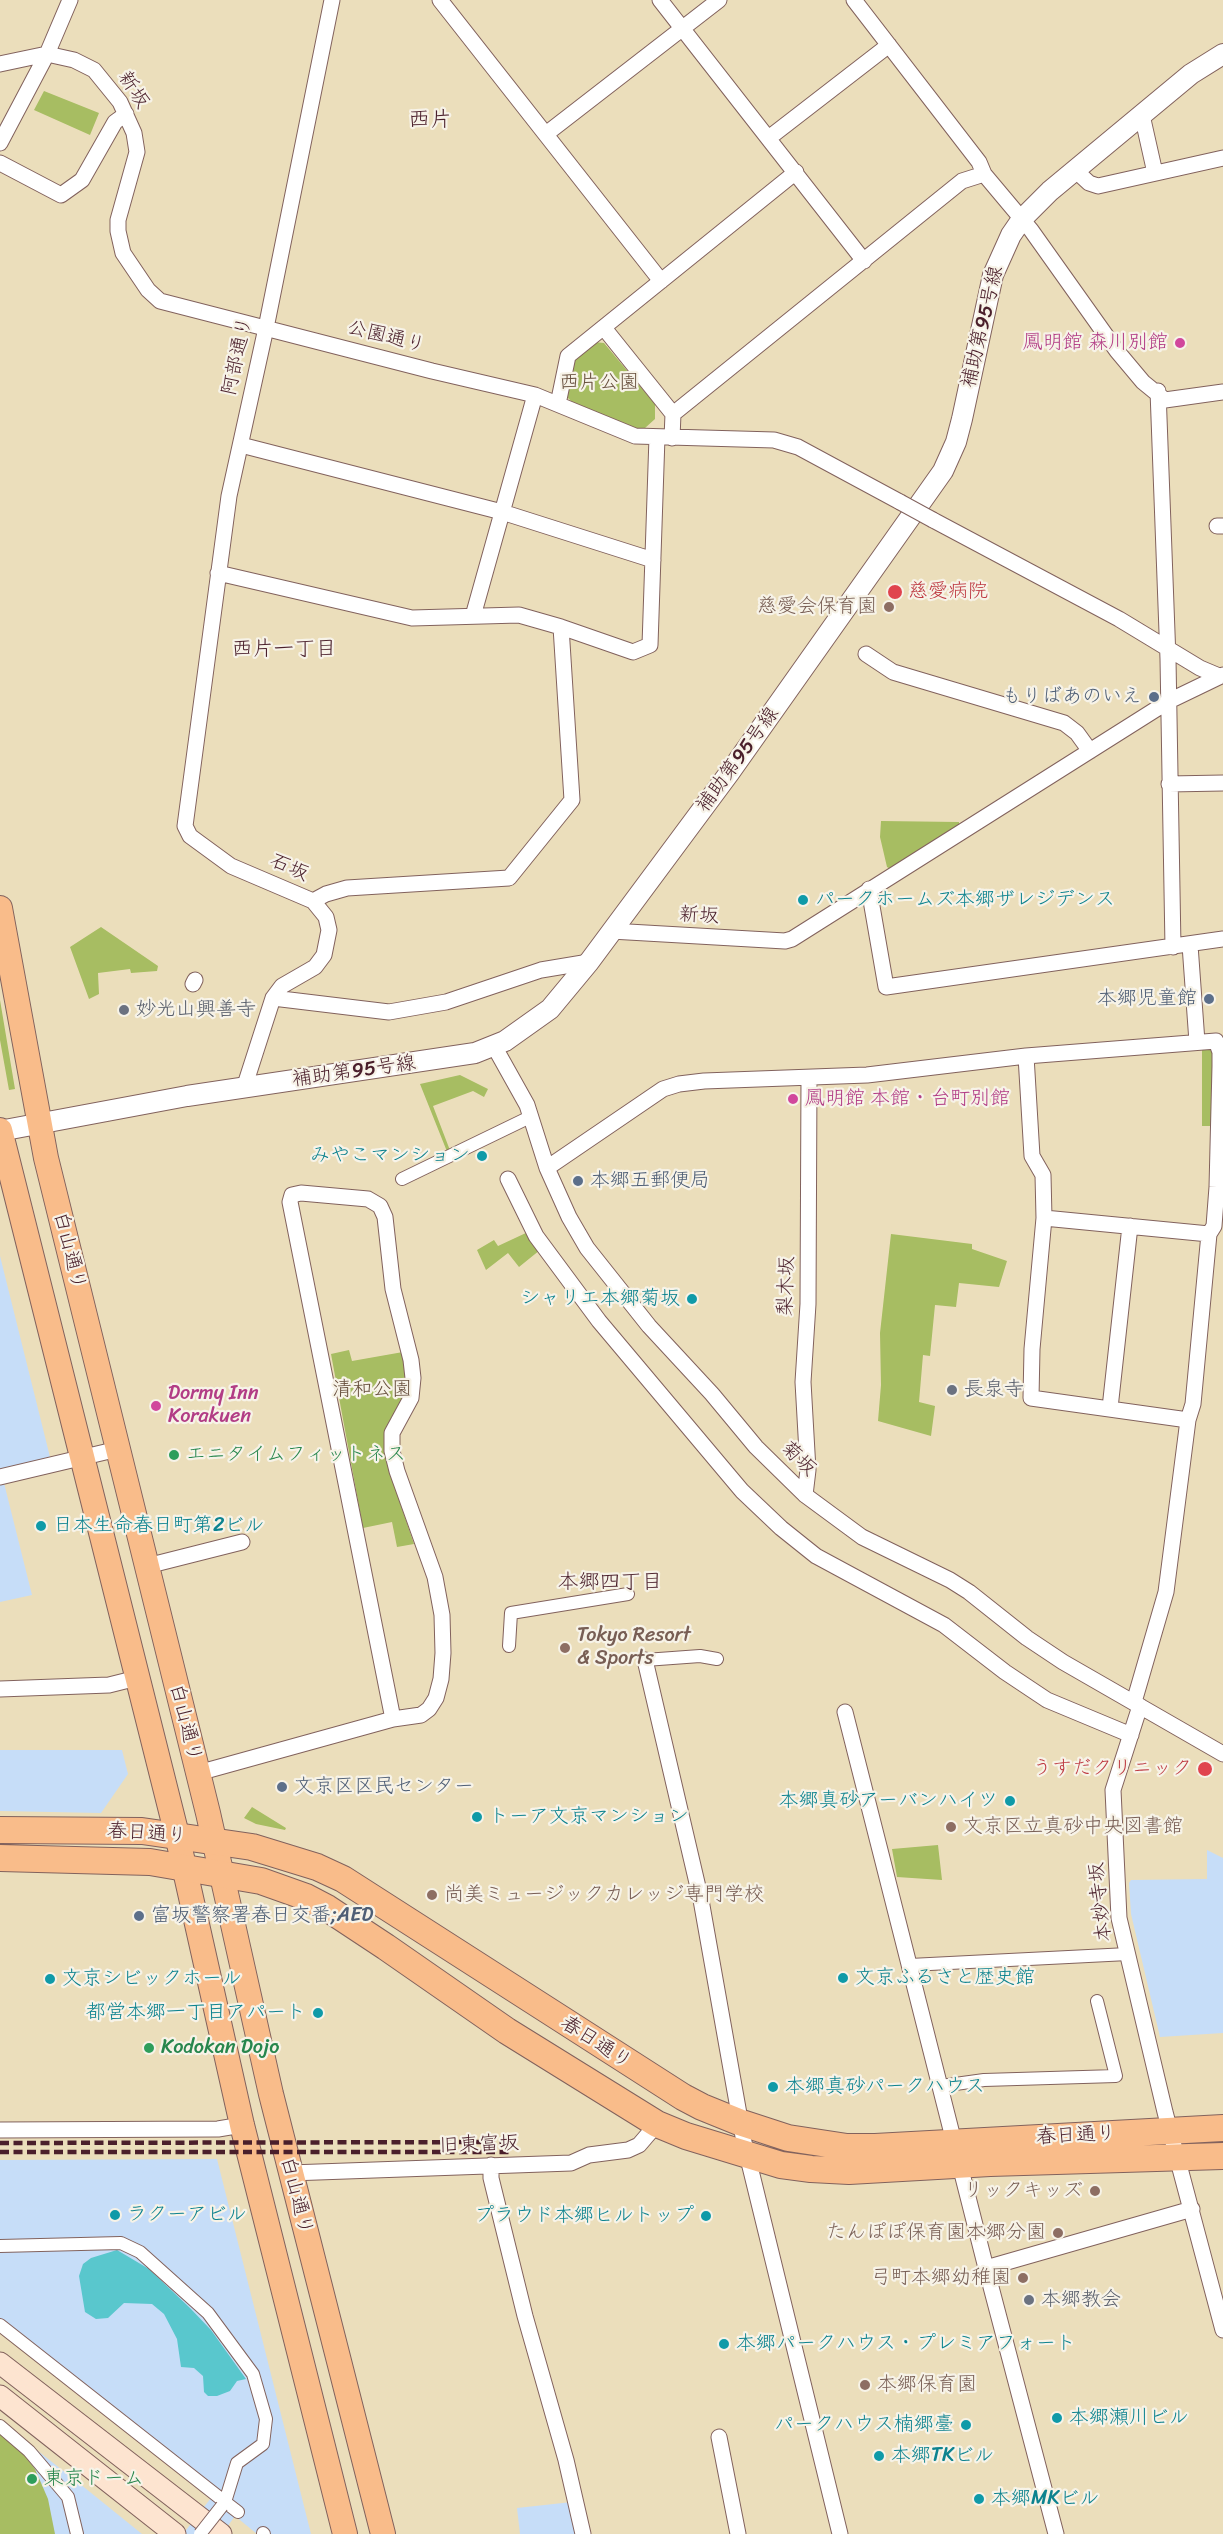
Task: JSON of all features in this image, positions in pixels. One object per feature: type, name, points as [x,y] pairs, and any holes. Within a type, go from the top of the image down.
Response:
[{"type":"highway","name":"春日通り","points":[[0,1830],[124,1830],[177,1835],[214,1840],[286,1856],[317,1867],[343,1879],[622,2060],[702,2107],[788,2138],[847,2147],[957,2153],[1223,2156]]},
{"type":"highway","name":"春日通り","points":[[0,1858],[150,1862],[222,1873],[282,1888],[327,1908],[507,2031],[657,2124],[747,2156],[781,2165],[829,2170],[957,2153],[1223,2128]]},
{"type":"main road","name":"白山通り","points":[[0,909],[39,1124],[222,1873],[290,2173],[383,2534]]},
{"type":"main road","name":"白山通り","points":[[0,1130],[185,1866],[242,2126],[345,2534]]},
{"type":"main road","points":[[0,2363],[221,2534]]},
{"type":"main road","points":[[0,2396],[175,2534]]},
{"type":"street","points":[[0,143],[47,54],[70,0]]},
{"type":"street","name":"阿部通り","points":[[199,722],[229,496],[242,446],[332,0]]},
{"type":"street","points":[[440,0],[661,281]]},
{"type":"street","points":[[660,0],[864,261]]},
{"type":"street","points":[[546,134],[719,0]]},
{"type":"street","points":[[854,0],[979,162],[984,174],[1022,219],[1117,351],[1143,382],[1165,400],[1223,392]]},
{"type":"street","points":[[770,138],[889,45]]},
{"type":"street","points":[[0,64],[47,54]]},
{"type":"street","name":"新坂","points":[[47,54],[74,60],[94,70],[120,102],[134,133],[137,152],[118,220],[123,253]]},
{"type":"street","name":"補助第95号線","points":[[0,1130],[187,1096],[446,1059],[494,1046],[521,1032],[550,1009],[589,962],[730,772],[943,471],[959,430],[993,275],[1001,254],[1022,219],[1050,191],[1191,74],[1223,54]]},
{"type":"street","points":[[0,163],[61,195],[82,180],[116,120],[126,114]]},
{"type":"street","points":[[1142,115],[1155,173]]},
{"type":"street","points":[[1075,170],[1089,183],[1098,186],[1223,158]]},
{"type":"street","points":[[558,404],[568,356],[796,172]]},
{"type":"street","points":[[218,573],[412,618],[519,615],[633,652],[650,645],[653,561],[665,438],[673,414],[962,181],[984,174]]},
{"type":"street","name":"公園通り","points":[[123,253],[148,290],[160,301],[536,395],[635,436],[774,440],[798,447],[1119,620],[1167,649],[1221,675]]},
{"type":"street","points":[[604,328],[673,414]]},
{"type":"street","points":[[1158,394],[1169,701],[1173,947]]},
{"type":"street","points":[[473,616],[536,395]]},
{"type":"street","points":[[242,446],[502,512],[653,561]]},
{"type":"street","points":[[313,901],[346,888],[509,878],[572,800],[561,627]]},
{"type":"street","points":[[866,654],[893,672],[1064,723],[1077,733],[1090,750]]},
{"type":"street","points":[[1221,675],[1169,701],[869,889],[886,987],[1223,939]]},
{"type":"street","name":"石坂","points":[[199,722],[185,826],[190,836],[231,866],[313,901],[326,917],[328,930],[324,955],[315,967],[282,986],[273,998]]},
{"type":"street","points":[[1169,784],[1223,783]]},
{"type":"street","name":"新坂","points":[[611,932],[785,941],[792,939],[869,889]]},
{"type":"street","points":[[547,1168],[663,1089],[704,1081],[867,1075],[1026,1056],[1197,1042],[1190,945]]},
{"type":"street","points":[[244,1088],[273,998],[389,1012],[446,1002],[541,970],[589,962]]},
{"type":"street","name":"本妙寺坂","points":[[1197,1042],[1216,1041],[1220,1052],[1220,1123],[1217,1130],[1214,1226],[1209,1234],[1193,1404],[1188,1420],[1166,1593],[1131,1735],[1113,1790],[1119,1918],[1171,2132],[1223,2330]]},
{"type":"street","name":"菊坂","points":[[494,1046],[516,1084],[531,1117],[547,1168],[569,1217],[587,1248],[649,1326],[712,1394],[756,1447],[805,1495],[862,1537],[950,1580],[969,1592],[1027,1638],[1223,1754]]},
{"type":"street","points":[[1026,1056],[1032,1156],[1043,1175],[1044,1218],[1032,1349],[1031,1398],[1188,1420]]},
{"type":"street","name":"梨木坂","points":[[805,1495],[808,1470],[803,1382],[808,1304],[809,1078]]},
{"type":"street","points":[[402,1179],[531,1117]]},
{"type":"street","points":[[508,1179],[536,1236],[600,1321],[742,1491],[782,1528],[816,1556],[945,1624],[1005,1672],[1047,1700],[1131,1735]]},
{"type":"street","points":[[198,1773],[393,1719],[422,1715],[436,1698],[441,1680],[442,1615],[435,1577],[397,1471],[392,1450],[393,1433],[408,1406],[413,1391],[411,1359],[393,1289],[385,1217],[380,1206],[368,1199],[301,1193],[292,1195],[290,1202],[393,1719]]},
{"type":"street","points":[[1044,1218],[1209,1234]]},
{"type":"street","points":[[1110,1408],[1130,1226]]},
{"type":"street","points":[[0,1477],[118,1449]]},
{"type":"street","points":[[147,1566],[242,1542]]},
{"type":"street","points":[[508,1646],[511,1613],[628,1594]]},
{"type":"street","points":[[717,1659],[700,1656],[645,1660],[701,1900],[739,2122],[840,2534]]},
{"type":"street","points":[[0,1689],[109,1685],[137,1678]]},
{"type":"street","points":[[845,1712],[1056,2534]]},
{"type":"street","points":[[910,1965],[1128,1954]]},
{"type":"street","points":[[940,2086],[984,2080],[1116,2076],[1097,2001]]},
{"type":"street","name":"旧東富坂","points":[[290,2173],[571,2163],[589,2155],[628,2150],[639,2145],[657,2124]]},
{"type":"street","points":[[0,2130],[218,2129],[242,2126]]},
{"type":"street","points":[[491,2165],[491,2178],[525,2316],[566,2460],[583,2534]]},
{"type":"street","points":[[986,2268],[1192,2209]]},
{"type":"street","points":[[0,2246],[121,2243],[140,2252],[208,2313],[253,2374],[266,2419],[263,2444],[237,2463],[224,2504],[200,2534]]},
{"type":"street","points":[[0,2325],[224,2504],[238,2512]]},
{"type":"street","points":[[0,2426],[29,2451],[68,2497],[77,2534]]},
{"type":"street","points":[[719,2437],[738,2534]]},
{"type":"shaded area","points":[[0,1256],[50,1457],[0,1469]]},
{"type":"shaded area","points":[[4,1483],[32,1595],[0,1602],[0,1484]]},
{"type":"shaded area","points":[[0,1750],[122,1750],[128,1774],[101,1813],[0,1811]]},
{"type":"shaded area","points":[[1207,1850],[1223,1858],[1223,2033],[1160,2037],[1131,1914],[1129,1883],[1131,1880],[1207,1879]]},
{"type":"shaded area","points":[[217,2159],[311,2534],[257,2534],[235,2516],[222,2534],[183,2534],[211,2498],[0,2330],[0,2160]]},
{"type":"shaded area","name":"東京ドーム","points":[[0,2421],[85,2488],[142,2534],[0,2534]]},
{"type":"shaded area","points":[[572,2502],[580,2534],[520,2534],[517,2508]]},
{"type":"green space","points":[[44,91],[99,113],[90,135],[34,110]]},
{"type":"green space","name":"西片公園","points":[[594,342],[604,343],[655,404],[655,419],[645,428],[638,430],[575,405],[568,398],[566,392],[576,357]]},
{"type":"green space","points":[[881,821],[959,822],[959,829],[892,870],[887,867],[880,837]]},
{"type":"green space","points":[[101,927],[158,966],[157,971],[131,973],[130,969],[98,973],[99,994],[89,999],[70,947]]},
{"type":"green space","points":[[0,1000],[15,1089],[9,1090],[0,1040]]},
{"type":"green space","points":[[1202,1047],[1207,1047],[1216,1055],[1212,1126],[1202,1126]]},
{"type":"green space","points":[[460,1075],[488,1089],[484,1097],[473,1091],[433,1106],[451,1153],[448,1154],[420,1084]]},
{"type":"green space","points":[[528,1232],[540,1250],[519,1267],[508,1253],[486,1270],[477,1250],[494,1240],[498,1246]]},
{"type":"green space","points":[[891,1234],[972,1244],[972,1249],[1007,1261],[999,1287],[959,1283],[956,1307],[935,1305],[930,1356],[923,1355],[919,1402],[935,1406],[931,1436],[878,1421],[881,1385],[880,1333]]},
{"type":"green space","name":"清和公園","points":[[349,1350],[352,1361],[403,1352],[407,1384],[400,1404],[388,1426],[396,1491],[414,1544],[397,1547],[392,1522],[363,1528],[331,1354]]},
{"type":"green space","points":[[252,1807],[286,1828],[285,1830],[256,1824],[244,1818]]},
{"type":"green space","points":[[938,1845],[942,1880],[897,1877],[892,1849]]},
{"type":"green space","name":"東京ドーム","points":[[0,2428],[14,2441],[35,2469],[48,2499],[55,2534],[0,2534]]},
{"type":"water","points":[[117,2250],[149,2269],[190,2308],[211,2330],[246,2379],[237,2381],[230,2391],[217,2396],[208,2396],[204,2392],[203,2376],[194,2368],[181,2367],[177,2339],[164,2314],[152,2304],[124,2303],[108,2318],[96,2319],[85,2312],[79,2276],[83,2264],[91,2258]]},
{"type":"railway","points":[[0,2143],[512,2142]]},
{"type":"railway","points":[[0,2152],[511,2152]]},
{"type":"place","name":"鳳明館 森川別館","points":[[1180,343]]},
{"type":"place","name":"慈愛病院","points":[[895,592]]},
{"type":"place","name":"慈愛会保育園","points":[[889,607]]},
{"type":"place","name":"もりばあのいえ","points":[[1154,697]]},
{"type":"place","name":"パークホームズ本郷ザレジデンス","points":[[803,900]]},
{"type":"place","name":"本郷児童館","points":[[1209,999]]},
{"type":"place","name":"妙光山興善寺","points":[[124,1010]]},
{"type":"place","name":"鳳明館 本館・台町別館","points":[[793,1099]]},
{"type":"place","name":"みやこマンション","points":[[482,1156]]},
{"type":"place","name":"本郷五郵便局","points":[[578,1181]]},
{"type":"place","name":"シャリエ本郷菊坂","points":[[692,1299]]},
{"type":"place","name":"長泉寺","points":[[952,1390]]},
{"type":"place","name":"Dormy Inn Korakuen","points":[[156,1406]]},
{"type":"place","name":"エニタイムフィットネス","points":[[174,1455]]},
{"type":"place","name":"日本生命春日町第2ビル","points":[[41,1526]]},
{"type":"place","name":"Tokyo Resort & Sports","points":[[565,1648]]},
{"type":"place","name":"うすだクリニック","points":[[1205,1769]]},
{"type":"place","name":"文京区区民センター","points":[[282,1787]]},
{"type":"place","name":"本郷真砂アーバンハイツ","points":[[1010,1801]]},
{"type":"place","name":"トーア文京マンション","points":[[477,1817]]},
{"type":"place","name":"文京区立真砂中央図書館","points":[[951,1827]]},
{"type":"place","name":"尚美ミュージックカレッジ専門学校","points":[[432,1895]]},
{"type":"place","name":"富坂警察署春日交番;AED","points":[[139,1916]]},
{"type":"place","name":"文京ふるさと歴史館","points":[[843,1978]]},
{"type":"place","name":"文京シビックホール","points":[[50,1979]]},
{"type":"place","name":"都営本郷一丁目アパート","points":[[318,2013]]},
{"type":"place","name":"Kodokan Dojo","points":[[149,2048]]},
{"type":"place","name":"本郷真砂パークハウス","points":[[773,2087]]},
{"type":"place","name":"リックキッズ","points":[[1095,2191]]},
{"type":"place","name":"ラクーアビル","points":[[115,2215]]},
{"type":"place","name":"プラウド本郷ヒルトップ","points":[[706,2216]]},
{"type":"place","name":"たんぽぽ保育園本郷分園","points":[[1058,2233]]},
{"type":"place","name":"弓町本郷幼稚園","points":[[1023,2278]]},
{"type":"place","name":"本郷教会","points":[[1029,2300]]},
{"type":"place","name":"本郷パークハウス・プレミアフォート","points":[[724,2344]]},
{"type":"place","name":"本郷保育園","points":[[865,2385]]},
{"type":"place","name":"本郷瀬川ビル","points":[[1057,2418]]},
{"type":"place","name":"パークハウス楠郷臺","points":[[966,2425]]},
{"type":"place","name":"本郷TKビル","points":[[879,2456]]},
{"type":"place","name":"東京ドーム","points":[[32,2479]]},
{"type":"place","name":"本郷MKビル","points":[[979,2499]]},
{"type":"district","name":"西片","points":[[430,120]]},
{"type":"district","name":"西片一丁目","points":[[284,650]]},
{"type":"district","name":"本郷四丁目","points":[[610,1583]]}]
